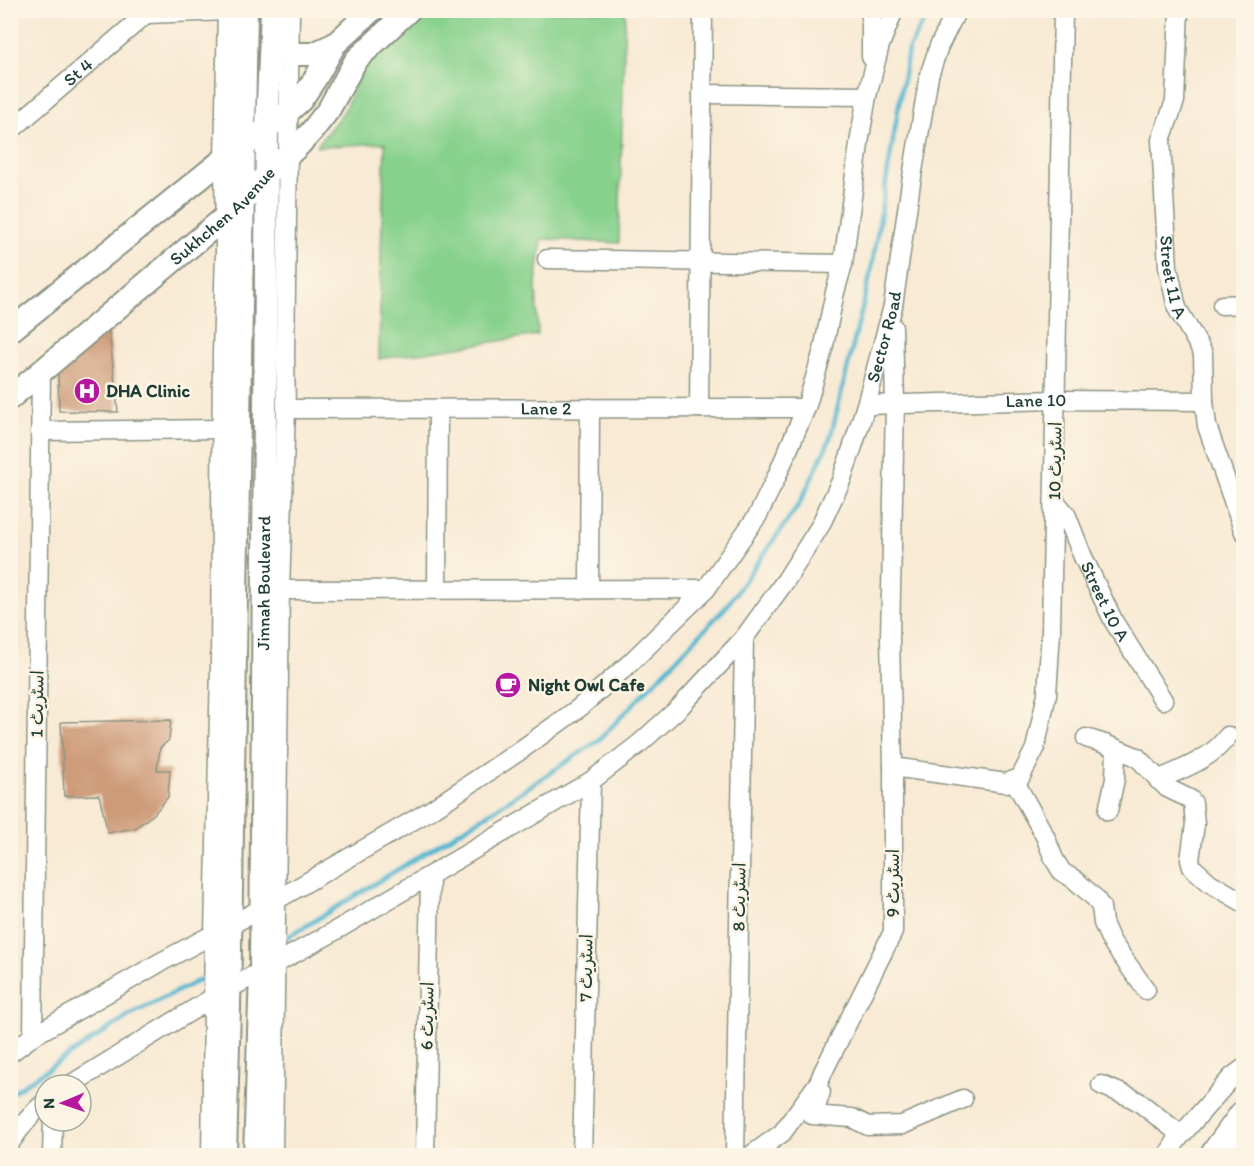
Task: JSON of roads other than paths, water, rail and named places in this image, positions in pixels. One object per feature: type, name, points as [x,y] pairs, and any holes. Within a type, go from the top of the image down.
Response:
[{"type":"highway","points":[[1215,1155],[1244,1116]]},
{"type":"street","name":"Jinnah Boulevard","points":[[225,1155],[221,993],[231,354],[243,202],[246,10]]},
{"type":"street","name":"Jinnah Boulevard","points":[[255,1155],[267,968],[268,904],[275,354],[267,174],[272,10]]},
{"type":"street","points":[[268,904],[286,409],[275,354],[288,154],[290,10]]},
{"type":"street","name":"Sukhchen Avenue","points":[[14,322],[288,112],[301,100],[335,44],[372,10]]},
{"type":"street","name":"Sukhchen Avenue","points":[[10,398],[243,202],[267,174],[312,131],[329,109],[356,60],[409,10]]},
{"type":"street","points":[[699,408],[703,10]]},
{"type":"street","points":[[871,10],[872,76]]},
{"type":"street","points":[[10,1053],[33,1036],[159,963],[222,930],[431,810],[518,752],[579,708],[629,664],[706,589],[758,515],[806,408],[823,350],[843,264],[867,96],[880,45],[894,10]]},
{"type":"street","name":"Sector Road","points":[[90,1073],[221,993],[328,935],[591,781],[639,744],[679,708],[744,638],[786,580],[820,526],[841,481],[866,405],[893,306],[929,76],[939,46],[957,10]]},
{"type":"street","name":"اسٹریٹ 10","points":[[1014,780],[1020,778],[1035,750],[1047,694],[1052,631],[1063,10]]},
{"type":"street","name":"Street 11 A","points":[[1179,10],[1175,102],[1161,140],[1168,267],[1177,308],[1203,353],[1207,426],[1244,532]]},
{"type":"street","points":[[145,12],[227,11],[224,159],[231,354],[222,429],[220,667],[222,930]]},
{"type":"street","name":"St 4","points":[[10,131],[145,12]]},
{"type":"street","points":[[289,54],[314,54],[335,44]]},
{"type":"street","points":[[702,94],[867,96]]},
{"type":"street","points":[[547,259],[843,264]]},
{"type":"street","points":[[1222,305],[1244,304]]},
{"type":"street","name":"اسٹریٹ 9","points":[[750,1155],[782,1133],[819,1082],[893,932],[890,638],[895,404],[893,306]]},
{"type":"street","name":"اسٹریٹ 1","points":[[33,1036],[41,372]]},
{"type":"street","name":"Lane 10","points":[[866,405],[1056,400],[1204,401]]},
{"type":"street","points":[[589,589],[590,408]]},
{"type":"street","name":"Lane 2","points":[[286,409],[806,408]]},
{"type":"street","points":[[437,589],[438,409]]},
{"type":"street","points":[[40,430],[222,429]]},
{"type":"street","name":"Street 10 A","points":[[1054,500],[1066,514],[1083,557],[1114,622],[1163,700]]},
{"type":"street","points":[[280,590],[706,589]]},
{"type":"street","name":"اسٹریٹ 8","points":[[735,1155],[744,638]]},
{"type":"street","points":[[1158,780],[1203,759],[1216,750],[1228,736]]},
{"type":"street","points":[[1086,738],[1137,758],[1167,788],[1193,803],[1195,824],[1190,860],[1192,867],[1210,883],[1244,903]]},
{"type":"street","points":[[1108,811],[1115,779],[1116,749]]},
{"type":"street","points":[[893,767],[1006,783],[1014,780],[1062,872],[1074,879],[1095,898],[1101,907],[1103,923],[1111,942],[1146,990]]},
{"type":"street","name":"اسٹریٹ 7","points":[[582,1155],[591,781]]},
{"type":"street","name":"اسٹریٹ 6","points":[[425,1155],[429,876]]},
{"type":"street","points":[[267,968],[273,1155]]},
{"type":"street","points":[[211,1155],[221,993]]},
{"type":"street","points":[[1167,1155],[1181,1135],[1232,1077],[1244,1068]]},
{"type":"street","points":[[819,1082],[822,1088],[820,1098],[818,1104],[812,1109],[812,1115],[852,1118],[867,1126],[902,1125],[963,1099]]},
{"type":"street","points":[[1101,1085],[1139,1102],[1181,1135]]},
{"type":"street","points":[[10,1143],[33,1114]]},
{"type":"street","points":[[52,1155],[53,1133]]},
{"type":"waterway","points":[[288,937],[488,814],[598,741],[726,607],[800,503],[830,439],[871,272],[908,50],[930,10]]},
{"type":"waterway","points":[[10,1094],[133,1013],[202,979]]},
{"type":"place","name":"DHA Clinic","points":[[87,391]]},
{"type":"place","name":"Night Owl Cafe","points":[[508,685]]}]
